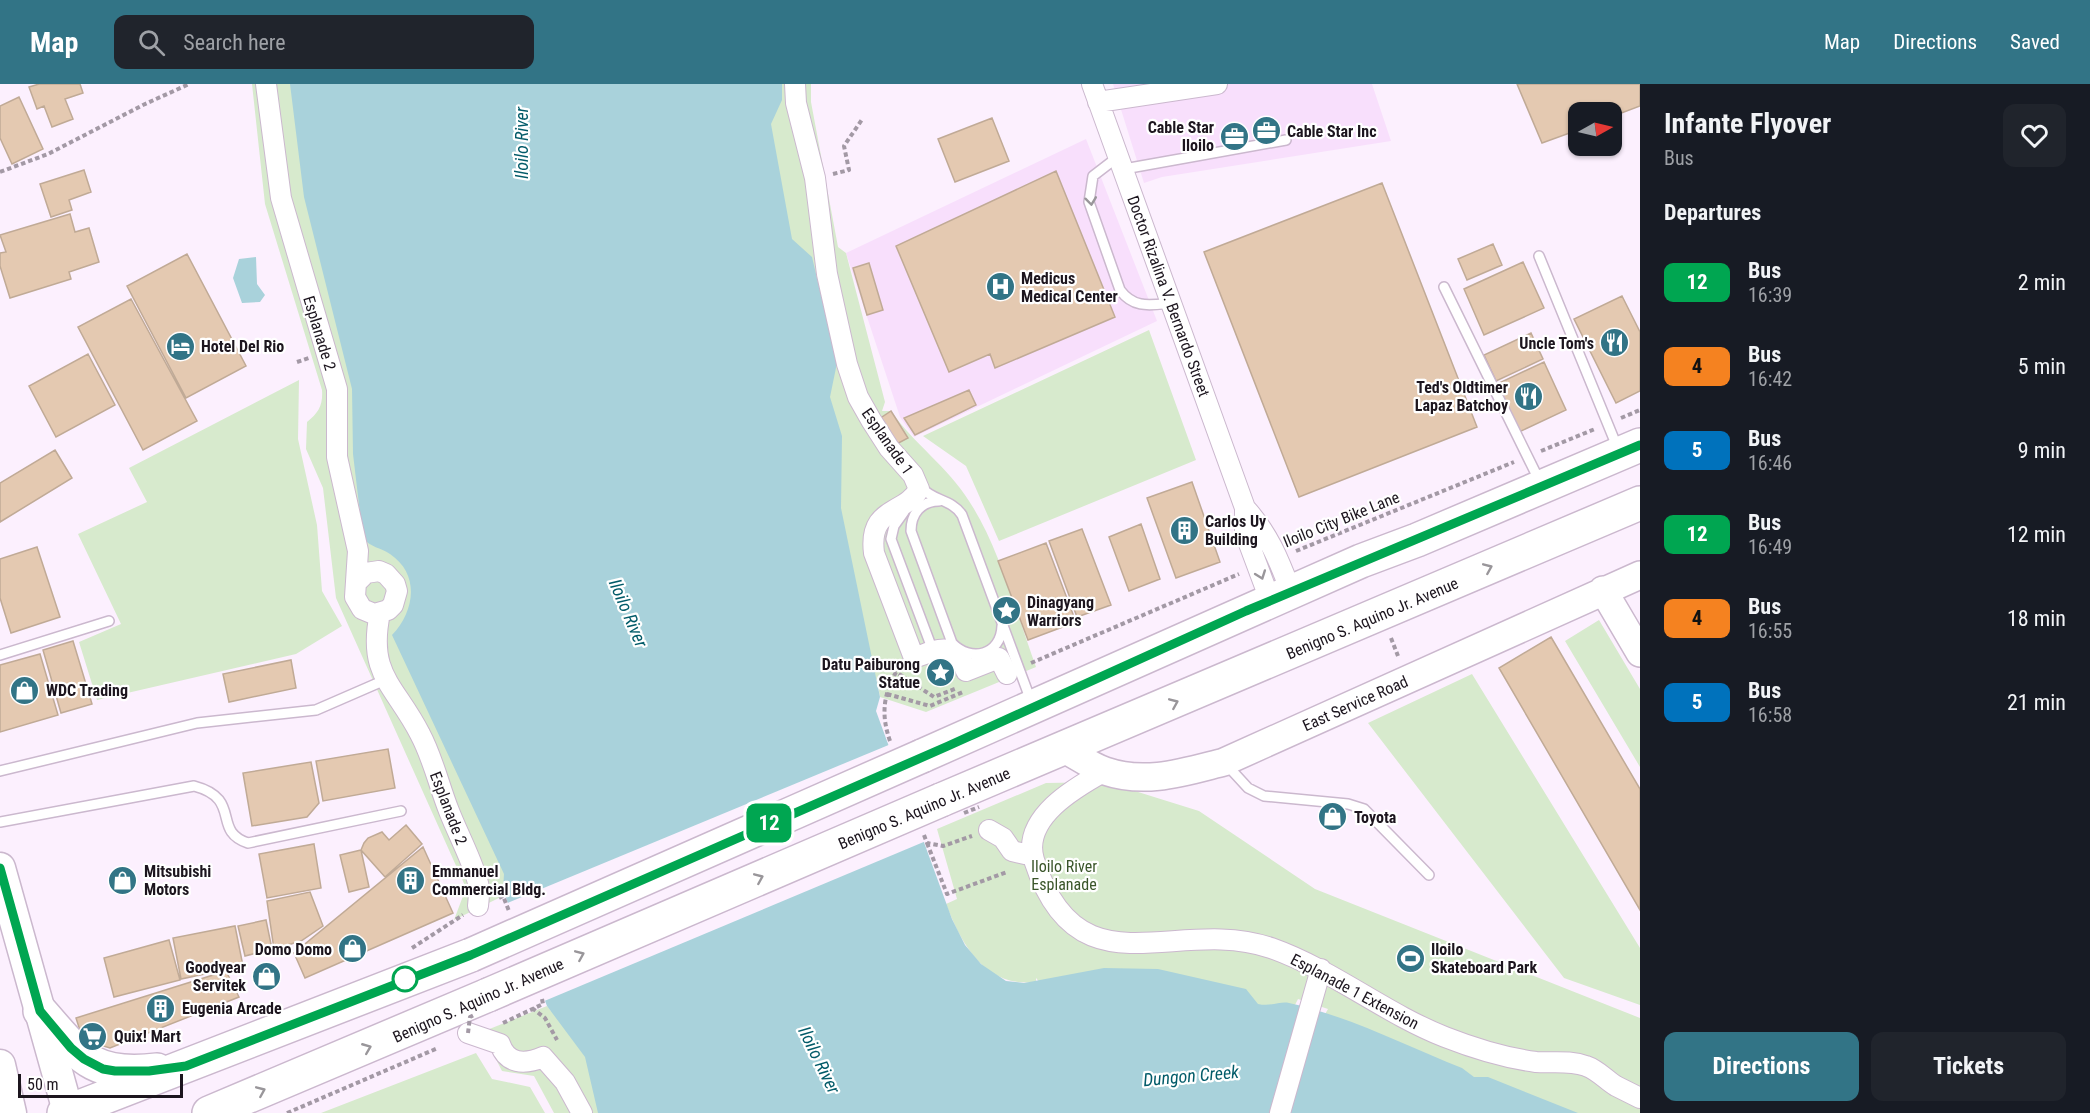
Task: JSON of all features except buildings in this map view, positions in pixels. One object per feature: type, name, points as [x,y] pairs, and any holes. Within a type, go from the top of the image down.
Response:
[{"type":"highway","points":[[62,1113],[186,1066],[409,966],[471,955],[1280,596],[1630,449]]},
{"type":"highway","name":"Benigno S. Aquino Jr. Avenue","points":[[209,1113],[439,1032],[488,995],[1640,503]]},
{"type":"highway","points":[[409,966],[439,1032]]},
{"type":"highway","points":[[40,1011],[71,1048],[84,1059],[103,1069],[149,1071],[186,1066]]},
{"type":"main road","name":"East Service Road","points":[[1064,749],[1105,771],[1147,778],[1165,777],[1224,762],[1640,575]]},
{"type":"main road","points":[[1603,590],[1640,652]]},
{"type":"main road","points":[[0,868],[40,1011],[62,1113]]},
{"type":"main road","points":[[0,943],[62,1113]]},
{"type":"main road","points":[[0,1065],[11,1113]]},
{"type":"street","name":"Esplanade 2","points":[[266,84],[281,198],[337,389],[337,457],[341,482],[357,539],[355,597],[357,604],[368,613],[380,614],[388,610],[396,598],[395,584],[391,578],[379,571],[372,571],[360,577],[356,583]]},
{"type":"street","name":"Esplanade 1","points":[[795,84],[796,103],[815,178],[826,274],[852,379],[858,397],[880,435],[917,483],[919,489],[909,501],[891,510],[880,521],[873,545],[914,658],[941,648],[951,651],[962,659],[966,671],[999,658],[1013,671]]},
{"type":"street","points":[[1095,93],[1217,84]]},
{"type":"street","name":"Doctor Rizalina V. Bernardo Street","points":[[1095,93],[1245,508],[1245,533],[1257,566],[1280,596]]},
{"type":"street","name":"Doctor Rizalina V. Bernardo Street","points":[[1245,508],[1260,524],[1278,558],[1280,596]]},
{"type":"street","name":"Esplanade 2","points":[[380,614],[375,645],[385,680],[420,733],[429,753],[450,814],[478,880],[480,893],[478,906]]},
{"type":"street","points":[[989,830],[1003,838],[1012,851],[1034,857],[1036,834],[1052,805],[1072,789],[1105,771]]},
{"type":"street","name":"Esplanade 1 Extension","points":[[1034,857],[1054,907],[1083,930],[1105,941],[1128,944],[1190,939],[1236,940],[1273,949],[1321,969],[1443,1036],[1507,1056],[1588,1066],[1615,1085],[1640,1098]]},
{"type":"street","points":[[1280,1113],[1321,969]]},
{"type":"street","points":[[463,1035],[500,1044],[503,1054],[510,1060],[528,1062],[543,1057],[565,1082],[582,1113]]},
{"type":"lane","points":[[1172,303],[1146,306],[1127,299],[1120,290],[1089,202],[1093,176],[1121,162],[1286,140]]},
{"type":"lane","points":[[1539,256],[1608,424],[1630,449]]},
{"type":"lane","points":[[1444,287],[1542,486]]},
{"type":"lane","points":[[917,483],[932,498],[947,502],[955,506],[962,515],[999,614],[1002,626],[1001,637],[988,652],[975,655],[966,654],[952,643],[911,531],[914,515],[919,508],[932,501],[947,502]]},
{"type":"lane","points":[[932,498],[918,502],[902,513],[894,526],[891,539],[933,651]]},
{"type":"lane","points":[[999,614],[1013,671],[1033,706]]},
{"type":"lane","points":[[0,655],[109,621]]},
{"type":"lane","points":[[0,771],[198,723],[316,710],[385,680]]},
{"type":"lane","points":[[1224,762],[1248,788],[1264,795],[1348,804],[1364,809],[1429,875]]},
{"type":"lane","points":[[0,822],[194,786],[210,790],[221,800],[230,830],[236,840],[248,843],[401,811]]},
{"type":"path","points":[[0,172],[48,154],[189,84]]},
{"type":"path","points":[[815,178],[849,170],[844,146],[863,118]]},
{"type":"path","name":"Iloilo City Bike Lane","points":[[1278,558],[1640,410]]},
{"type":"path","points":[[887,694],[930,706],[1257,566]]},
{"type":"path","points":[[883,720],[887,694],[896,672],[934,698],[964,685]]},
{"type":"path","points":[[943,846],[989,830]]},
{"type":"path","points":[[927,843],[947,894],[1034,857]]},
{"type":"path","points":[[409,966],[418,942],[478,906]]},
{"type":"path","points":[[500,1044],[501,1025],[543,1004]]},
{"type":"path","points":[[287,1113],[408,1063],[439,1032]]},
{"type":"shaded area","name":"Cable Star Inc","points":[[1113,84],[1372,84],[1391,141],[1162,177],[1144,183]]},
{"type":"shaded area","name":"Medicus Medical Center","points":[[1086,139],[1157,321],[914,437],[900,417],[846,253]]},
{"type":"green space","points":[[252,84],[299,84],[517,852],[504,880],[503,896],[454,920],[466,888],[336,598],[323,488],[306,449],[307,422],[319,408],[322,390],[265,204]]},
{"type":"green space","points":[[752,84],[811,84],[811,102],[838,247],[846,253],[885,402],[882,411],[891,411],[951,477],[980,519],[1007,581],[1036,667],[926,712],[880,697],[877,680],[856,661]]},
{"type":"green space","points":[[1149,330],[1196,460],[999,541],[966,466],[923,436]]},
{"type":"green space","points":[[299,380],[298,439],[317,525],[322,591],[342,626],[296,654],[97,700],[79,642],[121,624],[78,534],[147,502],[129,468]]},
{"type":"green space","points":[[1599,620],[1640,689],[1640,767],[1565,641]]},
{"type":"green space","points":[[1472,674],[1640,948],[1640,1005],[1564,978],[1368,723]]},
{"type":"green space","name":"Iloilo River Esplanade","points":[[1106,782],[1199,811],[1315,889],[1640,1018],[1640,1113],[1492,1113],[1320,1023],[1328,1009],[1298,999],[1284,1027],[1046,990],[1036,978],[1036,982],[1018,982],[989,971],[968,948],[946,904],[957,899],[937,829],[1046,783]]},
{"type":"green space","points":[[547,1006],[551,1011],[568,1006],[615,1113],[554,1113],[534,1076],[502,1071],[482,1032]]},
{"type":"green space","points":[[476,1053],[492,1079],[530,1087],[545,1113],[321,1113]]},
{"type":"water","points":[[290,84],[782,84],[782,100],[771,124],[792,239],[812,257],[837,363],[830,397],[842,436],[841,508],[880,697],[876,711],[952,919],[965,945],[981,964],[1006,981],[1024,983],[1104,968],[1158,969],[1246,989],[1258,1004],[1289,1003],[1333,1016],[1462,1068],[1474,1077],[1488,1077],[1578,1113],[598,1113],[585,1057],[547,1006],[503,890],[504,874],[392,635],[400,626],[409,605],[410,583],[400,563],[390,554],[369,544],[363,538],[353,454],[352,389],[304,197]]},
{"type":"water","points":[[256,257],[257,284],[265,295],[260,302],[242,303],[233,278],[239,259]]},
{"type":"pier","points":[[891,744],[926,841],[542,1002],[505,904]]},
{"type":"bus line","name":"12","points":[[0,868],[40,1011],[71,1048],[84,1059],[103,1069],[115,1071],[149,1071],[186,1066],[471,955],[948,746],[1360,561],[1417,540],[1640,445]]},
{"type":"place","name":"Cable Star Inc","points":[[1266,131]]},
{"type":"place","name":"Cable Star Iloilo","points":[[1235,136]]},
{"type":"place","name":"Medicus Medical Center","points":[[1000,287]]},
{"type":"place","name":"Uncle Tom's","points":[[1615,343]]},
{"type":"place","name":"Hotel Del Rio","points":[[180,346]]},
{"type":"place","name":"Ted's Oldtimer Lapaz Batchoy","points":[[1529,396]]},
{"type":"place","name":"Carlos Uy Building","points":[[1184,530]]},
{"type":"place","name":"Dinagyang Warriors","points":[[1006,611]]},
{"type":"place","name":"Datu Paiburong Statue","points":[[941,673]]},
{"type":"place","name":"WDC Trading","points":[[25,690]]},
{"type":"place","name":"Toyota","points":[[1333,817]]},
{"type":"place","name":"Mitsubishi Motors","points":[[123,880]]},
{"type":"place","name":"Emmanuel Commercial Bldg.","points":[[411,880]]},
{"type":"place","name":"Domo Domo","points":[[353,949]]},
{"type":"place","name":"Iloilo Skateboard Park","points":[[1410,958]]},
{"type":"place","name":"Goodyear Servitek","points":[[267,976]]},
{"type":"place","name":"Eugenia Arcade","points":[[161,1008]]},
{"type":"place","name":"Quix! Mart","points":[[93,1036]]},
{"type":"water label","name":"Iloilo River","points":[[522,143]]},
{"type":"water label","name":"Iloilo River","points":[[628,613]]},
{"type":"water label","name":"Iloilo River","points":[[819,1060]]},
{"type":"water label","name":"Dungon Creek","points":[[1191,1076]]}]
